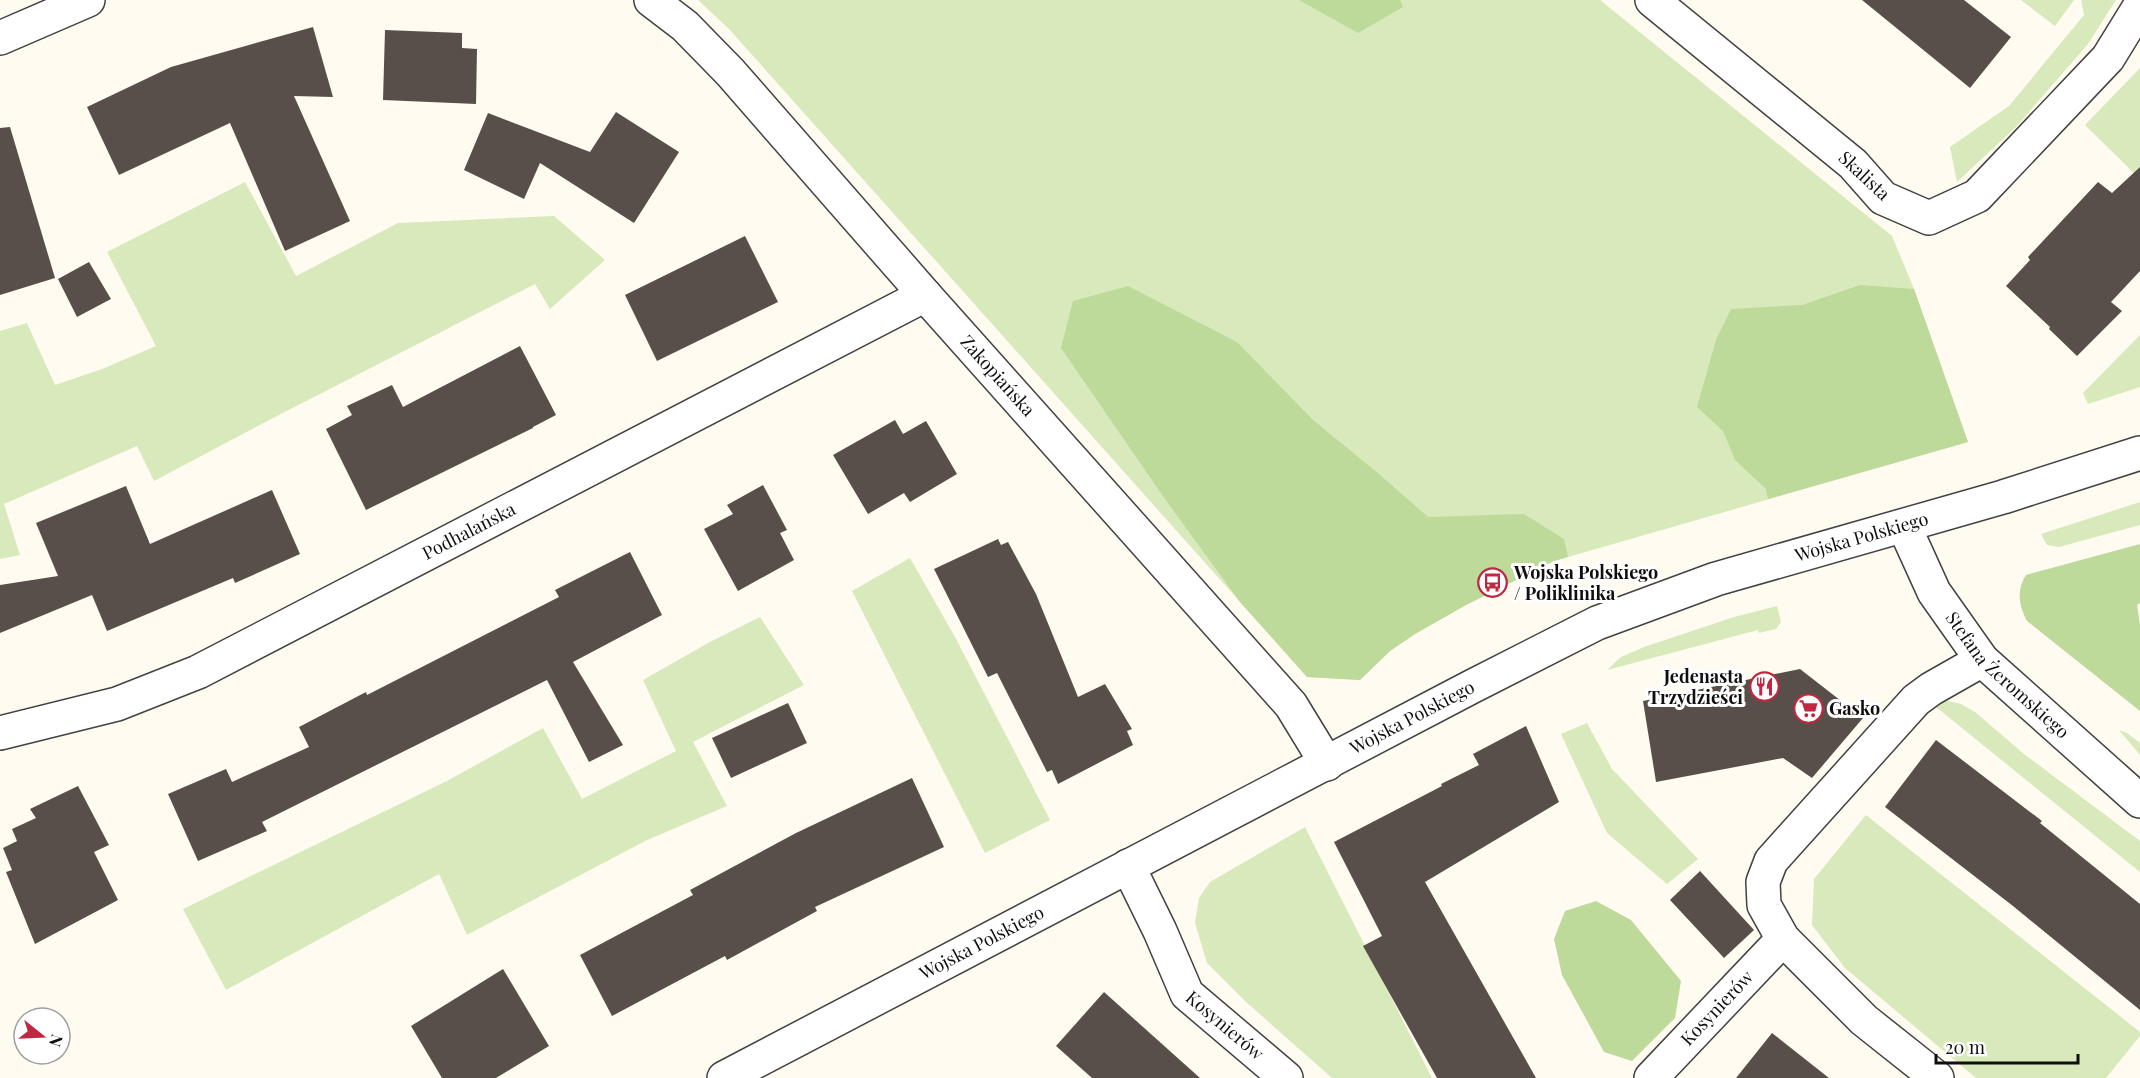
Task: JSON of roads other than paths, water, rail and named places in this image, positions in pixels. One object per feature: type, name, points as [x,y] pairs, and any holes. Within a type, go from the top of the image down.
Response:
[{"type":"street","points":[[0,38],[88,0]]},
{"type":"street","name":"Zakopiańska","points":[[651,0],[685,26],[730,72],[924,295],[1291,705],[1327,764]]},
{"type":"street","name":"Skalista","points":[[1652,0],[1853,164],[1883,198],[1929,218],[1977,196],[2108,58],[2140,6]]},
{"type":"street","name":"Podhalańska","points":[[0,733],[117,704],[198,672],[924,295]]},
{"type":"street","name":"Wojska Polskiego","points":[[724,1078],[1597,623],[1716,579],[2003,497],[2140,453]]},
{"type":"street","name":"Stefana Żeromskiego","points":[[1904,526],[1934,592],[1982,660],[2140,801]]},
{"type":"street","points":[[1937,1078],[1864,1020],[1783,939],[1764,905],[1763,882],[1771,861],[1916,700],[1982,660]]},
{"type":"street","name":"Kosynierów","points":[[1128,867],[1160,930],[1187,994],[1286,1078]]},
{"type":"street","name":"Kosynierów","points":[[1651,1078],[1783,939]]},
{"type":"place","name":"Wojska Polskiego / Poliklinika","points":[[1493,583]]},
{"type":"place","name":"Jedenasta Trzydzieści","points":[[1764,687]]},
{"type":"place","name":"Gasko","points":[[1808,709]]}]
